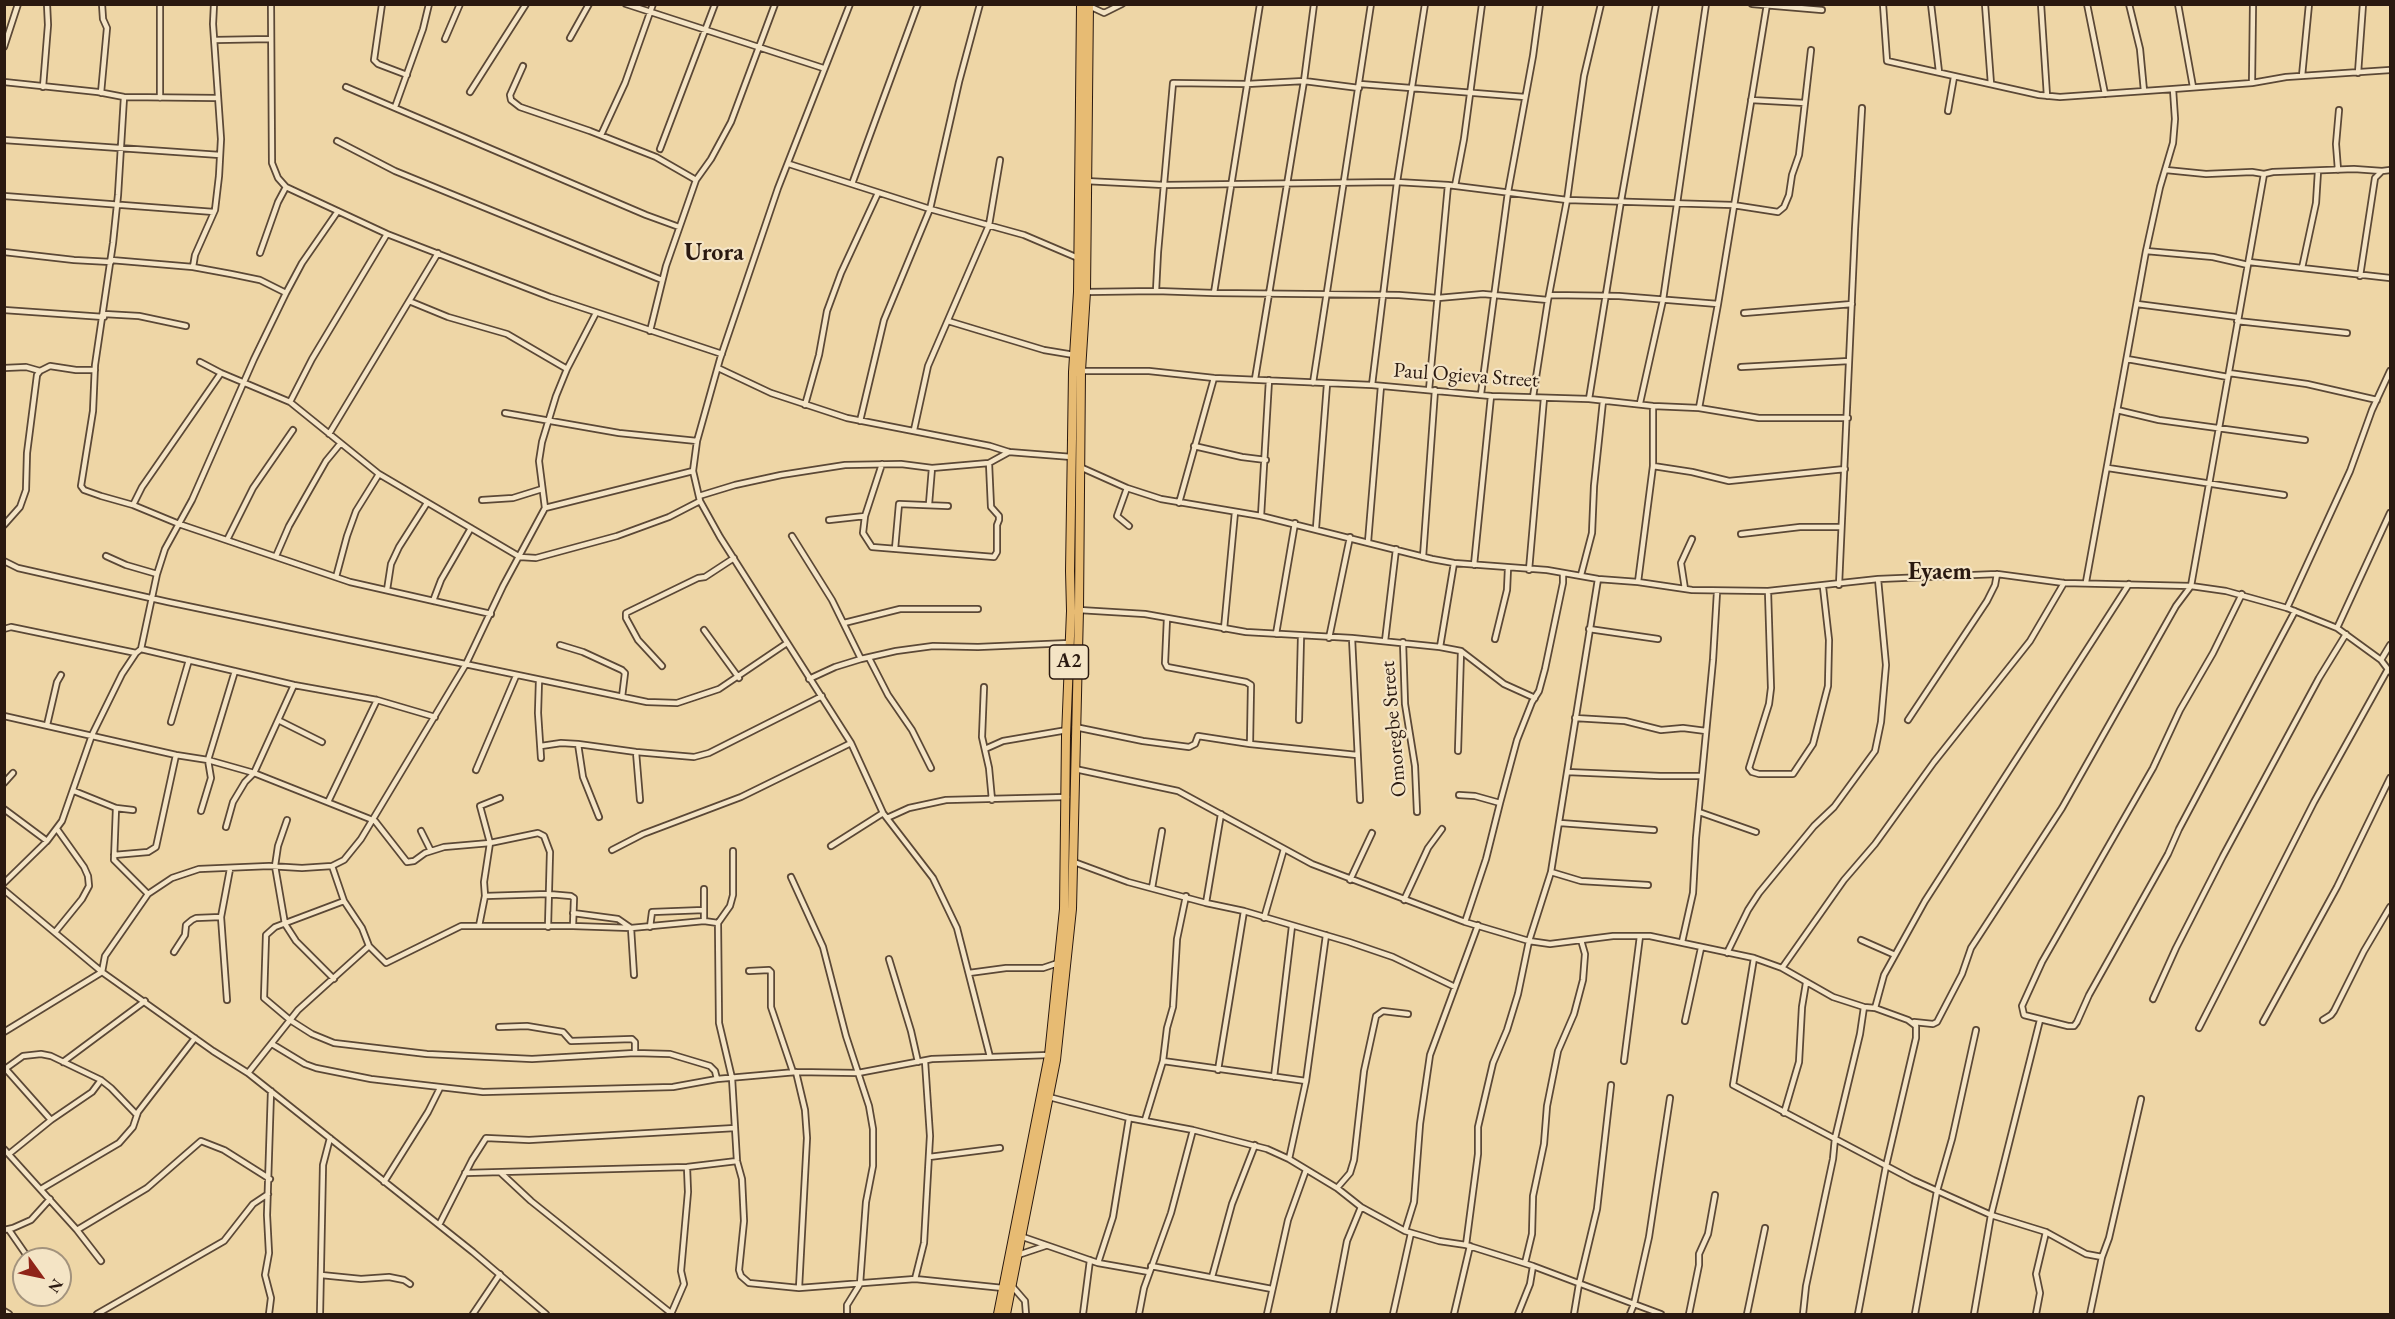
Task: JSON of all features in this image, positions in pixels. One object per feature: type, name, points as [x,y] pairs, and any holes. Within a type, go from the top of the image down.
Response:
[{"type":"highway","name":"A2","points":[[998,1314],[1049,1055],[1064,909],[1067,797],[1079,610],[1081,371],[1086,292],[1086,5]]},
{"type":"highway","name":"A2","points":[[1006,1314],[1060,1032],[1072,909],[1075,769],[1071,729],[1070,643],[1072,457],[1086,5]]},
{"type":"street","points":[[4,47],[18,4]]},
{"type":"street","points":[[44,87],[47,4]]},
{"type":"street","points":[[101,93],[107,28],[103,19],[102,4]]},
{"type":"street","points":[[160,4],[160,98]]},
{"type":"street","points":[[193,267],[195,255],[214,212],[220,155],[214,4]]},
{"type":"street","points":[[271,4],[272,163],[278,178],[286,187],[387,234],[596,313],[722,354]]},
{"type":"street","points":[[382,4],[374,60],[378,64],[407,75]]},
{"type":"street","points":[[395,107],[429,4]]},
{"type":"street","points":[[445,39],[460,4]]},
{"type":"street","points":[[470,92],[525,4]]},
{"type":"street","points":[[570,38],[589,4]]},
{"type":"street","points":[[626,4],[823,68]]},
{"type":"street","points":[[601,135],[625,83],[653,4]]},
{"type":"street","points":[[660,149],[715,4]]},
{"type":"street","points":[[650,331],[662,280],[696,180],[711,159],[731,122],[775,4]]},
{"type":"street","points":[[850,4],[823,68],[778,189],[722,354],[697,441],[693,471],[699,498],[809,679],[851,743],[885,816],[933,878],[957,928],[990,1057]]},
{"type":"street","points":[[852,184],[918,4]]},
{"type":"street","points":[[860,421],[884,320],[930,209],[959,82],[981,4]]},
{"type":"street","points":[[1086,5],[1104,13],[1122,4]]},
{"type":"street","points":[[1214,293],[1260,4]]},
{"type":"street","points":[[1255,379],[1304,81],[1314,4]]},
{"type":"street","points":[[1313,383],[1371,4]]},
{"type":"street","points":[[1372,385],[1397,182],[1425,4]]},
{"type":"street","points":[[1455,186],[1464,139],[1482,4]]},
{"type":"street","points":[[1481,394],[1508,192],[1540,4]]},
{"type":"street","points":[[1533,397],[1567,200],[1584,76],[1601,4]]},
{"type":"street","points":[[1589,399],[1656,4]]},
{"type":"street","points":[[1640,403],[1663,300],[1706,4]]},
{"type":"street","points":[[1752,4],[1822,10]]},
{"type":"street","points":[[1883,4],[1887,61],[2047,96],[2173,89],[2391,70]]},
{"type":"street","points":[[1931,4],[1939,72]]},
{"type":"street","points":[[1984,4],[1991,84]]},
{"type":"street","points":[[2041,4],[2047,96]]},
{"type":"street","points":[[2086,4],[2105,94]]},
{"type":"street","points":[[2129,4],[2140,50],[2144,91]]},
{"type":"street","points":[[2178,4],[2193,87]]},
{"type":"street","points":[[2252,83],[2253,4]]},
{"type":"street","points":[[2302,76],[2309,4]]},
{"type":"street","points":[[2358,73],[2363,4]]},
{"type":"street","points":[[1699,408],[1767,5]]},
{"type":"street","points":[[4,24],[11,27]]},
{"type":"street","points":[[214,40],[271,39]]},
{"type":"street","points":[[1085,181],[1164,185],[1397,182],[1448,185],[1567,200],[1733,205],[1778,212],[1784,207],[1789,195],[1792,175],[1799,155],[1811,50]]},
{"type":"street","points":[[523,66],[510,95],[514,103],[520,107],[656,157],[696,180]]},
{"type":"street","points":[[1948,111],[1954,77]]},
{"type":"street","points":[[1156,291],[1173,83],[1246,84],[1304,81],[1469,91],[1525,97]]},
{"type":"street","points":[[4,82],[124,97],[217,98]]},
{"type":"street","points":[[346,87],[646,215],[680,226]]},
{"type":"street","points":[[2086,582],[2146,251],[2173,143],[2175,119],[2173,89]]},
{"type":"street","points":[[124,97],[122,148],[111,261],[95,370],[93,411],[81,486],[84,490],[133,505],[179,524],[336,577],[491,614]]},
{"type":"street","points":[[1751,100],[1805,103]]},
{"type":"street","points":[[1839,585],[1862,108]]},
{"type":"street","points":[[2338,170],[2336,144],[2339,110]]},
{"type":"street","points":[[4,140],[220,155]]},
{"type":"street","points":[[337,141],[395,171],[662,280]]},
{"type":"street","points":[[914,430],[928,366],[989,225],[1000,160]]},
{"type":"street","points":[[789,164],[1024,236],[1078,258]]},
{"type":"street","points":[[2166,170],[2206,174],[2391,170]]},
{"type":"street","points":[[2302,268],[2316,203],[2318,171]]},
{"type":"street","points":[[2360,276],[2373,186],[2375,178],[2382,171]]},
{"type":"street","points":[[1075,769],[1178,791],[1312,864],[1465,922],[1528,941],[1550,944],[1613,936],[1640,936],[1682,942],[1754,958],[1782,968],[1833,997],[1864,1007],[1875,1008],[1914,1023],[1933,1024],[1937,1022],[1962,974],[1971,948],[2062,808],[2176,606],[2191,586],[2264,174]]},
{"type":"street","points":[[1423,557],[1438,297],[1448,185]]},
{"type":"street","points":[[260,253],[278,202],[286,187]]},
{"type":"street","points":[[805,405],[819,355],[827,311],[841,273],[878,193]]},
{"type":"street","points":[[4,196],[214,212]]},
{"type":"street","points":[[4,884],[57,829],[74,791],[92,735],[122,674],[139,651],[165,549],[192,500],[286,293],[302,263],[338,211]]},
{"type":"street","points":[[290,402],[312,359],[387,234]]},
{"type":"street","points":[[2146,251],[2391,278]]},
{"type":"street","points":[[4,252],[74,261],[111,261],[193,267],[260,280],[286,293]]},
{"type":"street","points":[[329,434],[438,253]]},
{"type":"street","points":[[1086,292],[1327,293],[1438,297],[1483,294],[1549,298],[1607,296],[1718,304]]},
{"type":"street","points":[[409,302],[448,317],[507,334],[567,369]]},
{"type":"street","points":[[1744,313],[1852,304]]},
{"type":"street","points":[[2137,304],[2348,333]]},
{"type":"street","points":[[4,310],[139,316],[186,326]]},
{"type":"street","points":[[4,1032],[102,972],[105,957],[148,894],[157,886],[182,873],[199,869],[332,866],[344,860],[372,820],[466,664],[545,508],[539,461],[548,420],[567,369],[596,313]]},
{"type":"street","points":[[948,321],[1044,350],[1074,355]]},
{"type":"street","points":[[2127,359],[2228,375],[2307,384],[2377,400]]},
{"type":"street","points":[[1741,367],[1849,361]]},
{"type":"street","points":[[200,362],[244,384],[290,402],[339,444],[379,474],[520,557],[536,558],[617,536],[669,517],[699,498],[781,475],[845,465],[901,464],[932,468],[989,463],[1009,452]]},
{"type":"street","points":[[4,525],[20,507],[26,490],[27,453],[37,375],[50,366],[95,370]]},
{"type":"street","points":[[4,368],[26,367],[40,371]]},
{"type":"street","points":[[718,368],[771,393],[860,421],[914,430],[1009,452],[1072,457]]},
{"type":"street","name":"Paul Ogieva Street","points":[[1081,371],[1149,371],[1214,378],[1372,385],[1491,396],[1589,399],[1699,408],[1759,418],[1848,418]]},
{"type":"street","points":[[2287,608],[2350,471],[2377,400],[2391,371]]},
{"type":"street","points":[[133,505],[142,487],[221,373]]},
{"type":"street","points":[[1179,503],[1214,378]]},
{"type":"street","points":[[1261,516],[1269,380]]},
{"type":"street","points":[[1316,528],[1327,384]]},
{"type":"street","points":[[1368,542],[1381,386]]},
{"type":"street","points":[[1474,565],[1491,396]]},
{"type":"street","points":[[1529,570],[1544,398]]},
{"type":"street","points":[[1581,575],[1592,533],[1594,486],[1603,401]]},
{"type":"street","points":[[1638,582],[1653,466],[1653,406]]},
{"type":"street","points":[[2117,410],[2159,420],[2305,440]]},
{"type":"street","points":[[505,414],[619,433],[697,441]]},
{"type":"street","points":[[227,540],[248,495],[293,430]]},
{"type":"street","points":[[276,556],[289,526],[326,461],[339,444]]},
{"type":"street","points":[[1194,446],[1266,460]]},
{"type":"street","points":[[882,464],[864,516],[863,533],[869,545],[875,549],[994,557],[998,552],[999,516],[991,507],[989,463]]},
{"type":"street","points":[[1080,466],[1127,488],[1179,503],[1261,516],[1454,563],[1563,573],[1717,592],[1768,591],[1878,579],[1997,574],[2064,583],[2191,586],[2242,594],[2287,608],[2337,628],[2381,660],[2389,671],[2314,802],[2199,1028]]},
{"type":"street","points":[[1653,466],[1729,481],[1845,470]]},
{"type":"street","points":[[929,504],[932,468]]},
{"type":"street","points":[[2108,468],[2284,495]]},
{"type":"street","points":[[545,508],[693,471]]},
{"type":"street","points":[[336,577],[356,511],[379,474]]},
{"type":"street","points":[[1127,488],[1117,516],[1130,526]]},
{"type":"street","points":[[482,500],[513,498],[542,489]]},
{"type":"street","points":[[387,590],[391,564],[427,503]]},
{"type":"street","points":[[895,549],[899,504],[948,506]]},
{"type":"street","points":[[1224,628],[1235,512]]},
{"type":"street","points":[[2337,628],[2391,513]]},
{"type":"street","points":[[829,520],[864,516]]},
{"type":"street","points":[[1276,634],[1295,524]]},
{"type":"street","points":[[1741,534],[1800,527],[1841,527]]},
{"type":"street","points":[[433,601],[441,580],[471,528]]},
{"type":"street","points":[[792,536],[844,623],[861,660]]},
{"type":"street","points":[[1329,638],[1350,537]]},
{"type":"street","points":[[1685,589],[1681,563],[1692,539]]},
{"type":"street","points":[[1385,641],[1396,549]]},
{"type":"street","points":[[106,556],[126,565],[157,574]]},
{"type":"street","points":[[662,666],[638,640],[626,618],[626,613],[698,578],[705,577],[734,558]]},
{"type":"street","points":[[4,561],[18,568],[151,598],[647,702],[677,703],[719,689],[739,678],[788,643]]},
{"type":"street","points":[[1440,647],[1454,563]]},
{"type":"street","points":[[1496,639],[1507,590],[1508,568]]},
{"type":"street","points":[[1465,922],[1486,859],[1517,740],[1545,669],[1563,583],[1563,573]]},
{"type":"street","points":[[1908,720],[1987,601],[1995,585],[1997,574]]},
{"type":"street","points":[[1454,1314],[1468,1246],[1478,1154],[1478,1127],[1493,1063],[1507,1030],[1518,994],[1528,941],[1551,872],[1598,579]]},
{"type":"street","points":[[1727,953],[1759,893],[1814,826],[1834,807],[1875,751],[1881,722],[1886,665],[1878,579]]},
{"type":"street","points":[[1782,968],[1844,880],[1875,844],[1934,762],[2030,641],[2064,583]]},
{"type":"street","points":[[1875,1008],[1884,975],[1938,880],[2129,584]]},
{"type":"street","points":[[1768,591],[1772,688],[1749,768],[1752,772],[1759,774],[1793,774],[1813,744],[1828,686],[1829,640],[1823,586]]},
{"type":"street","points":[[1682,942],[1693,893],[1717,592]]},
{"type":"street","points":[[2242,594],[2213,653],[2180,710],[2154,768],[2042,962],[2022,1011],[2024,1016],[2068,1026],[2074,1026],[2077,1022],[2089,995],[2168,854],[2179,829],[2295,611]]},
{"type":"street","points":[[844,623],[900,609],[978,609]]},
{"type":"street","points":[[1079,610],[1145,614],[1224,628],[1301,636],[1403,642],[1461,651],[1504,684],[1535,698]]},
{"type":"street","points":[[1167,618],[1165,663],[1167,667],[1246,682],[1251,685],[1250,744]]},
{"type":"street","points":[[4,629],[11,627],[189,660],[294,685],[376,700],[435,717]]},
{"type":"street","points":[[1589,629],[1658,639]]},
{"type":"street","points":[[704,630],[739,678]]},
{"type":"street","points":[[2153,999],[2223,856],[2319,678],[2346,634]]},
{"type":"street","points":[[1299,720],[1301,636]]},
{"type":"street","points":[[1352,638],[1360,800]]},
{"type":"street","name":"Omoregbe Street","points":[[1403,642],[1405,704],[1415,766],[1418,812]]},
{"type":"street","points":[[809,679],[835,667],[861,660],[933,646],[978,647],[1070,643]]},
{"type":"street","points":[[560,645],[583,652],[622,670],[625,673],[622,697]]},
{"type":"street","points":[[2381,660],[2391,645]]},
{"type":"street","points":[[1458,751],[1461,651]]},
{"type":"street","points":[[869,658],[888,695],[912,730],[931,768]]},
{"type":"street","points":[[171,722],[189,660]]},
{"type":"street","points":[[201,811],[211,778],[208,760],[216,727],[226,705],[235,670]]},
{"type":"street","points":[[47,725],[57,682],[61,675]]},
{"type":"street","points":[[476,770],[516,676]]},
{"type":"street","points":[[539,680],[538,712],[541,758]]},
{"type":"street","points":[[226,827],[233,802],[244,782],[254,773],[294,685]]},
{"type":"street","points":[[984,687],[981,723],[992,800]]},
{"type":"street","points":[[541,746],[578,744],[686,757],[709,753],[822,696]]},
{"type":"street","points":[[328,802],[376,700]]},
{"type":"street","points":[[4,716],[176,755],[208,760],[254,773],[372,820],[408,862],[414,861],[431,850],[444,847],[490,843],[533,833],[544,836],[550,852],[548,927]]},
{"type":"street","points":[[1575,718],[1625,721],[1661,730],[1683,728],[1706,731]]},
{"type":"street","points":[[278,720],[322,742]]},
{"type":"street","points":[[985,749],[1012,739],[1071,729],[1189,747],[1194,745],[1198,736],[1357,755]]},
{"type":"street","points":[[612,850],[643,834],[741,797],[851,743]]},
{"type":"street","points":[[578,744],[584,777],[599,817]]},
{"type":"street","points":[[636,752],[640,800]]},
{"type":"street","points":[[114,855],[148,852],[156,847],[176,755]]},
{"type":"street","points":[[1567,772],[1702,776]]},
{"type":"street","points":[[4,783],[13,773]]},
{"type":"street","points":[[2263,1022],[2337,887],[2391,778]]},
{"type":"street","points":[[74,791],[116,808],[133,810]]},
{"type":"street","points":[[1459,795],[1469,795],[1500,803]]},
{"type":"street","points":[[831,846],[885,816],[946,800],[992,800],[1033,796],[1067,797]]},
{"type":"street","points":[[479,926],[486,896],[484,882],[490,843],[480,806],[500,798]]},
{"type":"street","points":[[116,808],[114,855],[117,865],[148,894]]},
{"type":"street","points":[[4,809],[46,841]]},
{"type":"street","points":[[1700,812],[1756,832]]},
{"type":"street","points":[[1206,903],[1221,814]]},
{"type":"street","points":[[287,820],[278,846],[275,866],[285,924],[296,941],[334,978]]},
{"type":"street","points":[[1560,823],[1654,830]]},
{"type":"street","points":[[56,932],[82,899],[89,886],[84,867],[57,829]]},
{"type":"street","points":[[1404,900],[1428,848],[1442,829]]},
{"type":"street","points":[[421,831],[431,850]]},
{"type":"street","points":[[1152,888],[1162,831]]},
{"type":"street","points":[[1350,880],[1372,833]]},
{"type":"street","points":[[1264,918],[1284,849]]},
{"type":"street","points":[[733,851],[733,895],[730,906],[718,923],[719,1023],[732,1078],[737,1161],[742,1179],[744,1210],[739,1270],[741,1276],[749,1283],[799,1288],[915,1279],[1003,1288]]},
{"type":"street","points":[[1074,862],[1152,888],[1326,935],[1393,957],[1455,987]]},
{"type":"street","points":[[332,866],[345,901],[362,928],[369,946],[382,961],[390,963],[461,926],[631,928],[704,921],[718,923]]},
{"type":"street","points":[[227,1000],[221,917],[230,869]]},
{"type":"street","points":[[1551,872],[1581,881],[1648,885]]},
{"type":"street","points":[[791,877],[824,946],[846,1036],[869,1106],[873,1166],[866,1202],[860,1284],[847,1305],[847,1314]]},
{"type":"street","points":[[704,889],[704,921]]},
{"type":"street","points":[[4,890],[102,972],[248,1073],[500,1274],[546,1314]]},
{"type":"street","points":[[486,896],[548,894],[571,896],[574,898],[573,926]]},
{"type":"street","points":[[1145,1120],[1163,1061],[1167,1028],[1173,1007],[1177,939],[1186,896]]},
{"type":"street","points":[[345,901],[285,924],[269,931],[266,935],[263,995],[290,1020],[312,1035],[334,1043],[385,1050],[532,1059],[635,1053],[670,1054],[710,1065],[717,1079]]},
{"type":"street","points":[[2323,1020],[2331,1016],[2364,951],[2391,907]]},
{"type":"street","points":[[689,910],[691,922]]},
{"type":"street","points":[[650,927],[651,913],[704,910]]},
{"type":"street","points":[[677,911],[679,924]]},
{"type":"street","points":[[1218,1070],[1244,911]]},
{"type":"street","points":[[573,913],[622,921],[631,928],[634,975]]},
{"type":"street","points":[[174,952],[186,935],[186,925],[192,920],[221,917]]},
{"type":"street","points":[[605,919],[605,927]]},
{"type":"street","points":[[1393,1314],[1414,1202],[1420,1124],[1430,1055],[1478,925]]},
{"type":"street","points":[[1274,1077],[1292,926]]},
{"type":"street","points":[[1289,1159],[1306,1082],[1326,935]]},
{"type":"street","points":[[1624,1061],[1640,936]]},
{"type":"street","points":[[1525,1263],[1532,1233],[1533,1196],[1544,1144],[1547,1106],[1558,1051],[1574,1014],[1583,980],[1585,954],[1581,940]]},
{"type":"street","points":[[1861,940],[1894,955]]},
{"type":"street","points":[[248,1073],[290,1020],[369,946]]},
{"type":"street","points":[[1685,1022],[1701,948]]},
{"type":"street","points":[[1754,958],[1740,1053],[1733,1083],[1736,1087],[1937,1191],[1991,1215],[2046,1232],[2078,1251],[2102,1257]]},
{"type":"street","points":[[889,959],[912,1031],[918,1062]]},
{"type":"street","points":[[969,973],[1006,968],[1043,968],[1059,963]]},
{"type":"street","points":[[749,971],[770,970],[771,972],[771,1007],[805,1110],[807,1138],[799,1288]]},
{"type":"street","points":[[1784,1113],[1799,1062],[1802,1007],[1806,983]]},
{"type":"street","points":[[63,1062],[145,1001]]},
{"type":"street","points":[[1803,1314],[1806,1286],[1833,1159],[1835,1138],[1860,1034],[1864,1007]]},
{"type":"street","points":[[1337,1188],[1350,1173],[1354,1160],[1364,1071],[1376,1016],[1383,1011],[1408,1014]]},
{"type":"street","points":[[1974,1314],[1991,1215],[2040,1020]]},
{"type":"street","points":[[1858,1314],[1886,1166],[1916,1038],[1914,1023]]},
{"type":"street","points":[[499,1027],[527,1026],[563,1032],[571,1041],[632,1039],[635,1042],[635,1053]]},
{"type":"street","points":[[1915,1314],[1937,1191],[1952,1139],[1976,1030]]},
{"type":"street","points":[[41,1189],[119,1143],[133,1127],[137,1115],[195,1038]]},
{"type":"street","points":[[272,1044],[316,1068],[371,1079],[483,1092],[673,1087],[717,1079],[794,1072],[858,1073],[925,1061],[1049,1055]]},
{"type":"street","points":[[51,1120],[5,1068],[19,1058],[30,1054],[41,1054],[101,1080],[137,1115]]},
{"type":"street","points":[[915,1279],[924,1243],[929,1157],[930,1129],[925,1061]]},
{"type":"street","points":[[1163,1061],[1306,1082]]},
{"type":"street","points":[[9,1154],[51,1120],[92,1092],[101,1080]]},
{"type":"street","points":[[1574,1314],[1578,1284],[1597,1209],[1611,1085]]},
{"type":"street","points":[[384,1182],[428,1112],[440,1088]]},
{"type":"street","points":[[269,1314],[271,1298],[265,1275],[269,1253],[271,1091]]},
{"type":"street","points":[[1048,1096],[1129,1118],[1255,1145],[1289,1159],[1337,1188],[1361,1207],[1408,1232],[1468,1246],[1525,1263],[1661,1314]]},
{"type":"street","points":[[1630,1314],[1649,1237],[1670,1098]]},
{"type":"street","points":[[2090,1314],[2141,1099]]},
{"type":"street","points":[[1098,1263],[1113,1217],[1129,1118]]},
{"type":"street","points":[[439,1225],[465,1173],[486,1138],[529,1140],[735,1128]]},
{"type":"street","points":[[1139,1314],[1150,1269],[1171,1213],[1193,1130]]},
{"type":"street","points":[[320,1314],[323,1166],[330,1138]]},
{"type":"street","points":[[77,1230],[147,1188],[201,1141],[224,1150],[270,1179]]},
{"type":"street","points":[[1212,1277],[1232,1204],[1255,1145]]},
{"type":"street","points":[[929,1157],[1000,1148]]},
{"type":"street","points":[[4,1149],[77,1230],[101,1261]]},
{"type":"street","points":[[465,1173],[687,1167],[737,1161]]},
{"type":"street","points":[[501,1173],[531,1201],[671,1314],[683,1290],[681,1271],[688,1192],[687,1167]]},
{"type":"street","points":[[1267,1314],[1288,1220],[1306,1170]]},
{"type":"street","points":[[97,1314],[224,1241],[253,1204],[268,1194]]},
{"type":"street","points":[[1689,1314],[1699,1265],[1699,1254],[1708,1234],[1715,1195]]},
{"type":"street","points":[[20,1247],[7,1230],[31,1220],[50,1199]]},
{"type":"street","points":[[1333,1314],[1347,1241],[1361,1207]]},
{"type":"street","points":[[1747,1314],[1766,1228]]},
{"type":"street","points":[[2036,1314],[2040,1293],[2036,1274],[2046,1232]]},
{"type":"street","points":[[1020,1236],[1098,1263],[1212,1277],[1272,1289]]},
{"type":"street","points":[[1018,1255],[1045,1246]]},
{"type":"street","points":[[1083,1314],[1090,1260]]},
{"type":"street","points":[[1518,1314],[1530,1284],[1533,1266]]},
{"type":"street","points":[[473,1314],[500,1274]]},
{"type":"street","points":[[321,1275],[361,1280],[389,1277],[404,1280],[410,1284]]},
{"type":"street","points":[[1012,1286],[1025,1301],[1026,1314]]},
{"type":"street","points":[[4,1311],[9,1314]]},
{"type":"district","name":"Urora","points":[[714,253]]},
{"type":"district","name":"Eyaem","points":[[1940,572]]}]
